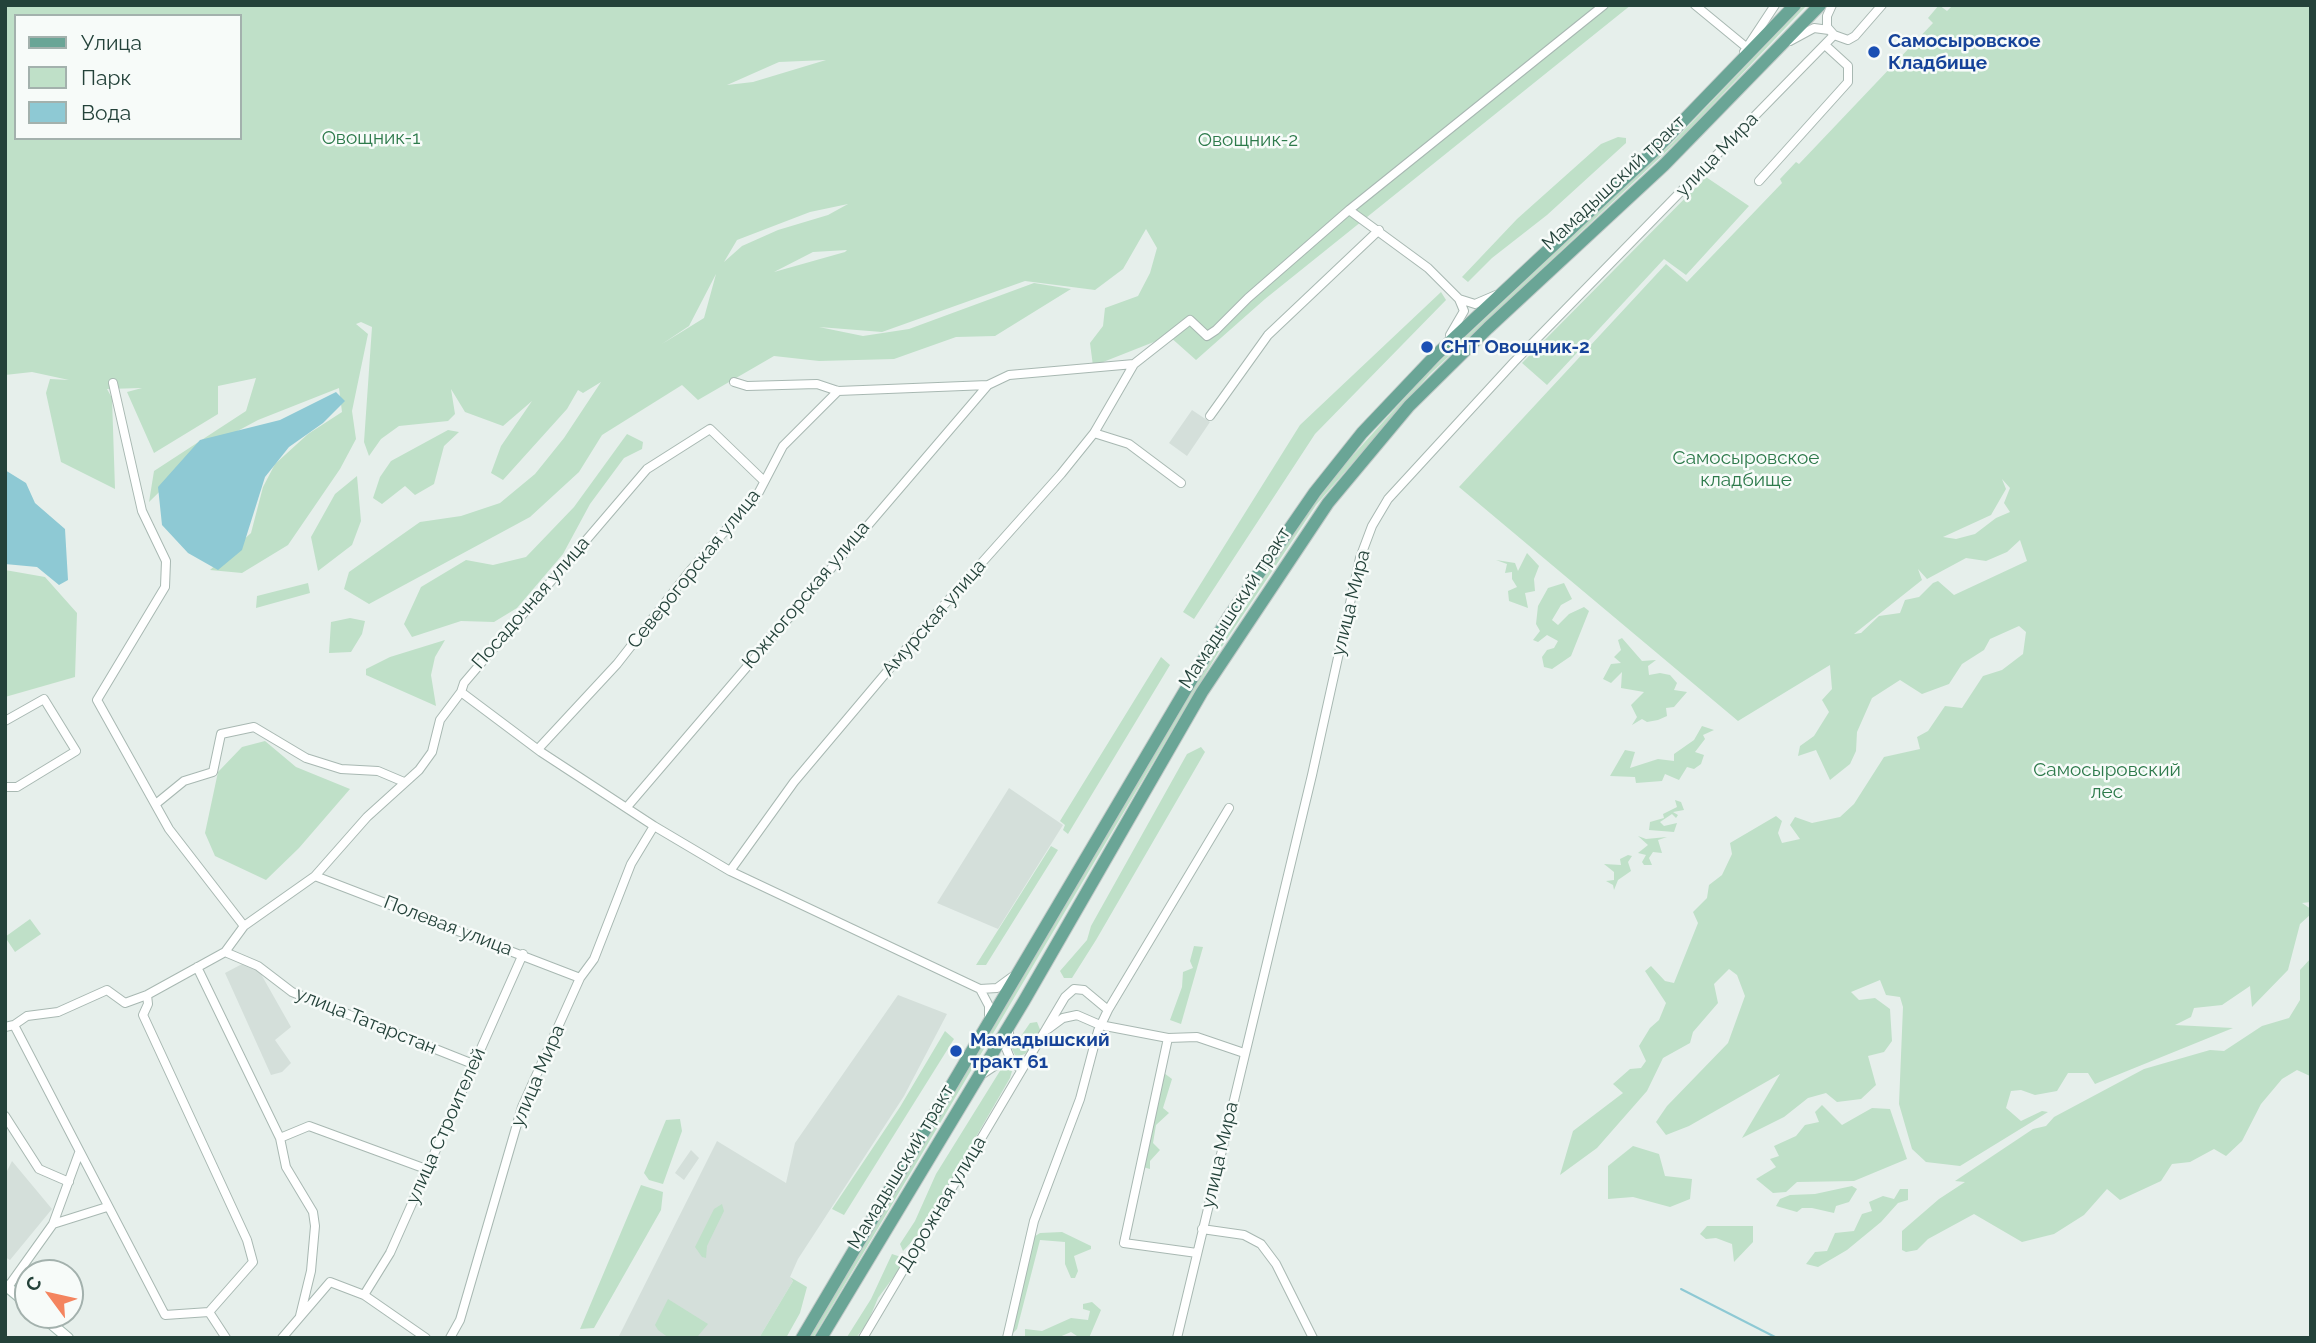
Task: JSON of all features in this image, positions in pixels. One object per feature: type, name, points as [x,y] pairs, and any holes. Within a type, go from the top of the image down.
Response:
[{"type":"main road","name":"Мамадышский тракт","points":[[802,1338],[1228,618],[1315,492],[1362,433],[1446,345],[1651,153],[1737,68],[1795,5]]},
{"type":"main road","name":"Мамадышский тракт","points":[[821,1338],[1013,1019],[1202,692],[1328,503],[1370,449],[1488,328],[1664,165],[1820,5]]},
{"type":"street","points":[[734,382],[747,386],[817,384],[838,391],[988,385],[1009,375],[1134,364],[1191,320],[1207,336],[1349,210],[1605,5]]},
{"type":"street","points":[[1695,5],[1746,47]]},
{"type":"street","points":[[1737,68],[1746,47],[1775,5]]},
{"type":"street","points":[[1831,32],[1826,19],[1832,5]]},
{"type":"street","points":[[1783,45],[1810,30],[1831,32],[1842,39],[1855,36],[1882,5]]},
{"type":"street","name":"улица Мира","points":[[1177,1338],[1312,775],[1360,558],[1372,526],[1388,499],[1514,362],[1825,45],[1831,32]]},
{"type":"street","points":[[1759,181],[1848,82],[1848,66],[1825,45]]},
{"type":"street","points":[[1349,210],[1428,268],[1459,299],[1464,312],[1446,345]]},
{"type":"street","points":[[1210,416],[1268,335],[1379,230]]},
{"type":"street","points":[[1459,299],[1475,304],[1502,292]]},
{"type":"street","name":"Амурская улица","points":[[730,871],[794,782],[1094,433],[1134,364]]},
{"type":"street","points":[[113,383],[142,511],[166,561],[165,587],[97,700],[157,803],[169,829],[244,926]]},
{"type":"street","name":"Южногорская улица","points":[[627,807],[988,385]]},
{"type":"street","name":"Северогорская улица","points":[[540,748],[617,664],[689,572],[758,492],[783,446],[838,391]]},
{"type":"street","name":"Посадочная улица","points":[[147,995],[225,952],[244,926],[315,876],[404,782],[419,770],[432,752],[440,720],[461,692],[464,683],[647,469],[710,429],[764,481]]},
{"type":"street","points":[[1094,433],[1129,444],[1181,483]]},
{"type":"street","points":[[461,692],[540,748],[541,752],[654,826],[730,871],[980,989],[997,988],[1020,970]]},
{"type":"street","points":[[5,721],[44,699],[76,751],[17,787],[5,787]]},
{"type":"street","points":[[157,803],[184,781],[213,772],[221,734],[254,727],[306,758],[341,769],[378,771],[404,782]]},
{"type":"street","points":[[1007,1338],[1034,1221],[1080,1099],[1100,1025],[1229,808]]},
{"type":"street","name":"улица Мира","points":[[450,1338],[460,1320],[522,1107],[580,978],[594,959],[631,864],[654,826]]},
{"type":"street","name":"Полевая улица","points":[[315,876],[580,978]]},
{"type":"street","name":"улица Татарстан","points":[[225,952],[258,966],[292,992],[473,1063]]},
{"type":"street","name":"улица Строителей","points":[[364,1295],[390,1253],[523,954]]},
{"type":"street","points":[[197,967],[280,1138],[286,1167],[313,1212],[315,1226],[311,1271],[300,1317]]},
{"type":"street","points":[[980,989],[989,1006],[989,1022]]},
{"type":"street","name":"Дорожная улица","points":[[863,1338],[1065,996],[1074,989],[1084,990],[1108,1010]]},
{"type":"street","points":[[107,990],[125,1003],[147,995],[148,1004],[143,1015],[247,1240],[253,1262],[209,1312],[165,1315],[10,1026],[27,1016],[58,1012],[107,990]]},
{"type":"street","points":[[1045,1030],[1063,1018],[1077,1015],[1100,1025],[1168,1038],[1197,1037],[1244,1053]]},
{"type":"street","points":[[1013,1019],[1006,1048],[1012,1063],[1022,1069]]},
{"type":"street","points":[[1168,1038],[1124,1243],[1197,1253]]},
{"type":"street","points":[[975,1083],[992,1066],[1012,1063]]},
{"type":"street","points":[[5,1116],[39,1169],[68,1182]]},
{"type":"street","points":[[280,1138],[309,1126],[426,1169]]},
{"type":"street","points":[[6,1286],[53,1224],[79,1153]]},
{"type":"street","points":[[53,1224],[107,1207]]},
{"type":"street","points":[[1202,1229],[1244,1235],[1261,1244],[1276,1264],[1313,1338]]},
{"type":"street","points":[[282,1338],[330,1282],[364,1295],[426,1338]]},
{"type":"street","points":[[209,1312],[226,1338]]},
{"type":"shaded area","points":[[1192,410],[1210,422],[1187,456],[1169,443]]},
{"type":"shaded area","points":[[1009,788],[1063,825],[998,929],[937,903]]},
{"type":"shaded area","points":[[244,963],[257,967],[291,1027],[275,1040],[291,1063],[282,1072],[271,1075],[225,973]]},
{"type":"shaded area","points":[[898,995],[947,1014],[904,1096],[798,1259],[790,1277],[793,1281],[759,1338],[618,1338],[717,1141],[786,1183],[795,1143]]},
{"type":"shaded area","points":[[691,1150],[699,1158],[684,1180],[675,1173]]},
{"type":"shaded area","points":[[12,1161],[52,1209],[10,1260],[5,1257],[5,1175]]},
{"type":"green space","points":[[5,5],[1631,5],[1265,299],[1196,360],[1169,336],[1093,366],[1090,343],[1103,326],[1105,308],[1138,296],[1150,273],[1157,248],[1146,229],[1123,269],[1095,290],[1025,281],[882,332],[819,327],[863,336],[909,329],[1034,283],[1071,289],[995,336],[956,337],[894,359],[819,361],[774,356],[698,400],[682,385],[602,435],[579,472],[530,517],[369,604],[344,589],[349,572],[420,522],[461,516],[500,503],[535,474],[564,438],[601,382],[583,393],[578,390],[567,409],[503,480],[491,473],[501,446],[532,401],[503,426],[465,412],[451,389],[455,414],[448,421],[399,426],[381,439],[369,456],[364,442],[372,327],[361,322],[356,324],[368,334],[352,411],[356,439],[340,469],[288,545],[242,573],[210,570],[251,533],[263,487],[275,464],[308,434],[342,412],[339,388],[258,420],[202,450],[149,502],[154,471],[246,411],[256,378],[218,386],[218,414],[154,453],[127,392],[142,388],[107,389],[112,398],[115,489],[61,462],[46,393],[50,379],[69,380],[32,372],[5,375]],"holes":[[[826,60],[753,82],[727,85],[779,62]],[[848,204],[828,215],[778,230],[742,246],[724,262],[737,240],[810,212]],[[847,250],[774,272],[813,252]],[[716,274],[704,318],[662,344],[689,326]]]},
{"type":"green space","points":[[1804,5],[1807,5],[1687,132],[1430,374],[1316,505],[1219,651],[813,1338],[809,1338],[1189,694],[1301,521],[1346,463],[1428,372],[1672,143]]},
{"type":"green space","points":[[1939,5],[1947,11],[1953,5],[2311,5],[2311,902],[2302,903],[2311,909],[2311,914],[2300,924],[2288,970],[2252,1007],[2250,986],[2222,1005],[2194,1008],[2191,1017],[2175,1025],[2233,1028],[2095,1084],[2088,1073],[2068,1073],[2057,1091],[2035,1095],[2021,1090],[2011,1091],[2006,1108],[2021,1121],[2042,1111],[2048,1112],[1960,1166],[1926,1162],[1912,1149],[1899,1104],[1903,1007],[1900,997],[1886,995],[1880,980],[1851,992],[1859,1000],[1875,998],[1890,1009],[1892,1041],[1884,1052],[1868,1056],[1876,1085],[1861,1099],[1837,1102],[1826,1093],[1808,1098],[1784,1117],[1742,1138],[1780,1074],[1689,1126],[1666,1135],[1656,1122],[1667,1106],[1728,1043],[1745,996],[1737,975],[1729,969],[1714,984],[1718,1003],[1693,1032],[1690,1043],[1663,1058],[1647,1091],[1597,1148],[1560,1175],[1573,1131],[1623,1093],[1613,1084],[1630,1069],[1641,1068],[1646,1061],[1639,1046],[1650,1028],[1659,1020],[1666,1003],[1645,971],[1651,966],[1665,981],[1674,983],[1698,923],[1693,912],[1707,898],[1709,885],[1722,875],[1732,854],[1730,843],[1776,816],[1782,821],[1778,833],[1782,843],[1800,839],[1790,825],[1795,817],[1812,823],[1840,817],[1854,804],[1884,757],[1920,749],[1917,737],[1928,731],[1945,706],[1962,708],[1983,676],[2002,670],[2023,654],[2026,632],[2019,626],[1990,639],[1984,650],[1962,664],[1949,684],[1922,694],[1900,680],[1872,698],[1857,732],[1856,751],[1850,764],[1830,780],[1816,750],[1798,756],[1800,746],[1814,736],[1829,712],[1822,700],[1832,689],[1830,665],[1738,721],[1459,487],[1666,264],[1687,282],[1782,183],[1780,179],[1796,162],[1799,164],[1933,23],[1928,18]],"holes":[[[2002,479],[2010,488],[2004,503],[2010,512],[1996,518],[1975,534],[1956,539],[1943,537],[1991,515],[2006,489]],[[2020,540],[2027,561],[1954,595],[1938,581],[1933,583],[1919,597],[1905,600],[1900,613],[1879,616],[1861,633],[1854,634],[1922,580],[1918,569],[1927,579],[1966,558],[1986,561],[2007,552]]]},
{"type":"green space","points":[[1618,137],[1626,138],[1626,143],[1547,215],[1492,258],[1468,282],[1462,277],[1517,219],[1601,144]]},
{"type":"green space","points":[[1706,177],[1749,206],[1686,275],[1664,259],[1547,385],[1522,363]]},
{"type":"green space","points":[[1441,292],[1446,300],[1315,434],[1194,619],[1183,612],[1300,425]]},
{"type":"green space","points":[[448,430],[459,432],[444,446],[434,484],[415,495],[405,486],[382,504],[373,498],[380,477],[391,461]]},
{"type":"green space","points":[[627,434],[643,442],[642,449],[624,458],[590,504],[563,554],[517,608],[494,622],[461,621],[412,637],[404,624],[421,587],[466,560],[493,565],[526,557],[574,507]]},
{"type":"green space","points":[[357,476],[361,521],[352,545],[318,571],[311,537],[335,494]]},
{"type":"green space","points":[[1527,553],[1539,566],[1534,579],[1535,591],[1525,593],[1528,608],[1509,601],[1508,591],[1517,587],[1512,579],[1512,572],[1505,573],[1507,564],[1496,560],[1515,563],[1518,571]]},
{"type":"green space","points":[[5,570],[45,577],[77,613],[75,677],[5,697]]},
{"type":"green space","points":[[308,583],[310,593],[256,608],[257,596]]},
{"type":"green space","points":[[1564,583],[1572,599],[1561,605],[1552,620],[1558,625],[1569,614],[1584,607],[1589,611],[1571,656],[1552,669],[1544,667],[1542,657],[1547,650],[1554,648],[1558,641],[1547,635],[1538,642],[1533,640],[1540,631],[1536,624],[1538,606],[1548,588]]},
{"type":"green space","points":[[350,618],[365,621],[362,634],[351,652],[329,653],[331,622]]},
{"type":"green space","points":[[1622,638],[1642,661],[1656,660],[1648,666],[1649,675],[1670,675],[1677,683],[1674,690],[1687,692],[1674,707],[1666,708],[1667,716],[1647,722],[1642,719],[1632,725],[1637,717],[1631,705],[1644,692],[1621,688],[1622,672],[1611,683],[1603,679],[1611,664],[1621,663],[1614,657],[1621,650],[1618,640]]},
{"type":"green space","points":[[445,640],[435,657],[431,675],[436,706],[366,675],[366,669],[390,657]]},
{"type":"green space","points":[[1161,657],[1170,665],[1068,834],[1063,830],[1065,825],[1060,821]]},
{"type":"green space","points":[[1702,726],[1714,730],[1703,735],[1705,739],[1695,752],[1704,755],[1701,764],[1694,769],[1687,767],[1679,780],[1665,774],[1662,781],[1636,783],[1635,777],[1610,776],[1625,750],[1635,752],[1630,768],[1658,759],[1674,761],[1674,754],[1694,740]]},
{"type":"green space","points":[[265,741],[296,767],[350,789],[299,848],[266,880],[215,856],[205,833],[218,772],[242,747]]},
{"type":"green space","points":[[1201,747],[1205,752],[1096,940],[1072,978],[1064,978],[1060,971],[1087,940],[1091,926],[1187,754]]},
{"type":"green space","points":[[1675,800],[1681,802],[1684,810],[1673,812],[1678,815],[1676,818],[1672,814],[1660,822],[1664,826],[1677,823],[1674,832],[1649,830],[1650,822],[1664,818],[1663,814],[1677,807]]},
{"type":"green space","points":[[1638,836],[1646,839],[1667,837],[1658,840],[1662,853],[1653,852],[1649,858],[1652,865],[1644,865],[1642,862],[1646,855],[1638,853],[1648,845]]},
{"type":"green space","points":[[1051,846],[1058,850],[986,965],[976,965]]},
{"type":"green space","points":[[1632,856],[1628,862],[1631,871],[1618,880],[1614,890],[1613,885],[1606,881],[1614,880],[1614,872],[1604,864],[1621,865],[1620,859]]},
{"type":"green space","points":[[30,919],[41,934],[15,952],[5,937]]},
{"type":"green space","points":[[1194,946],[1203,947],[1181,1024],[1170,1020],[1182,987],[1183,972],[1193,968],[1190,961]]},
{"type":"green space","points":[[2311,958],[2311,1087],[2310,1076],[2297,1070],[2282,1079],[2261,1104],[2242,1141],[2226,1156],[2214,1149],[2190,1162],[2172,1164],[2161,1181],[2120,1200],[2107,1189],[2084,1215],[2054,1234],[2022,1242],[1974,1214],[1928,1239],[1917,1250],[1902,1250],[1902,1231],[1939,1199],[1965,1182],[1955,1181],[2033,1129],[2046,1126],[2054,1117],[2144,1069],[2210,1050],[2224,1051],[2262,1026],[2289,1018],[2300,1000],[2300,970]]},
{"type":"green space","points":[[1037,1022],[1041,1032],[1025,1054],[1016,1057],[1012,1049],[1030,1023]]},
{"type":"green space","points":[[945,1031],[954,1039],[844,1215],[832,1209],[900,1107]]},
{"type":"green space","points":[[1003,1066],[1012,1071],[1010,1078],[921,1232],[903,1251],[900,1244],[915,1221],[936,1174]]},
{"type":"green space","points":[[1164,1073],[1172,1079],[1163,1108],[1169,1113],[1156,1125],[1153,1143],[1160,1150],[1150,1161],[1150,1169],[1143,1167]]},
{"type":"green space","points":[[1822,1105],[1842,1125],[1872,1108],[1890,1109],[1907,1159],[1854,1181],[1797,1182],[1786,1192],[1773,1193],[1756,1179],[1776,1167],[1770,1159],[1779,1156],[1774,1146],[1796,1136],[1805,1125],[1819,1122],[1815,1112]]},
{"type":"green space","points":[[680,1119],[682,1131],[663,1184],[649,1180],[644,1173],[666,1120]]},
{"type":"green space","points":[[1633,1146],[1659,1154],[1665,1176],[1692,1179],[1690,1199],[1670,1207],[1633,1197],[1608,1199],[1608,1166]]},
{"type":"green space","points":[[641,1185],[663,1192],[661,1210],[594,1328],[580,1329]]},
{"type":"green space","points":[[1852,1186],[1857,1189],[1849,1202],[1836,1206],[1834,1213],[1812,1208],[1802,1208],[1797,1212],[1776,1206],[1780,1199],[1790,1195],[1815,1194]]},
{"type":"green space","points":[[1900,1189],[1908,1189],[1908,1200],[1898,1203],[1881,1222],[1847,1250],[1818,1267],[1806,1264],[1815,1252],[1827,1251],[1835,1233],[1854,1231],[1862,1214],[1872,1211],[1869,1202],[1883,1196],[1894,1199]]},
{"type":"green space","points":[[722,1204],[724,1211],[707,1246],[706,1258],[702,1257],[695,1247],[714,1209]]},
{"type":"green space","points":[[1707,1226],[1753,1226],[1753,1242],[1734,1262],[1732,1244],[1716,1238],[1706,1239],[1700,1234]]},
{"type":"green space","points":[[1062,1232],[1091,1246],[1091,1249],[1074,1256],[1078,1271],[1075,1278],[1071,1278],[1065,1264],[1065,1242],[1040,1240],[1017,1329],[1011,1335],[1032,1238],[1040,1233]]},
{"type":"green space","points":[[892,1254],[901,1257],[901,1267],[878,1298],[868,1322],[856,1338],[847,1337],[871,1299]]},
{"type":"green space","points":[[790,1277],[807,1287],[800,1313],[786,1338],[759,1338],[793,1281]]},
{"type":"green space","points":[[668,1299],[708,1324],[698,1336],[669,1338],[658,1330],[655,1325]]},
{"type":"green space","points":[[1092,1302],[1101,1310],[1089,1338],[1080,1338],[1071,1332],[1057,1338],[1025,1336],[1025,1329],[1042,1331],[1071,1318],[1088,1320],[1090,1311],[1083,1309],[1083,1304]]},
{"type":"water","points":[[336,392],[345,401],[323,423],[289,447],[265,477],[242,550],[218,570],[188,553],[162,525],[158,487],[200,440],[280,420]]},
{"type":"water","points":[[5,470],[26,483],[35,503],[65,529],[68,580],[59,585],[37,567],[5,564]]},
{"type":"waterway","points":[[1681,1289],[1777,1338]]},
{"type":"place","name":"Самосыровское Кладбище","points":[[1874,52]]},
{"type":"place","name":"СНТ Овощник-2","points":[[1427,347]]},
{"type":"place","name":"Мамадышский тракт 61","points":[[956,1051]]},
{"type":"park label","name":"Овощник-1","points":[[371,138]]},
{"type":"park label","name":"Овощник-2","points":[[1248,140]]},
{"type":"park label","name":"Самосыровское кладбище","points":[[1746,469]]},
{"type":"park label","name":"Самосыровский лес","points":[[2107,781]]}]
